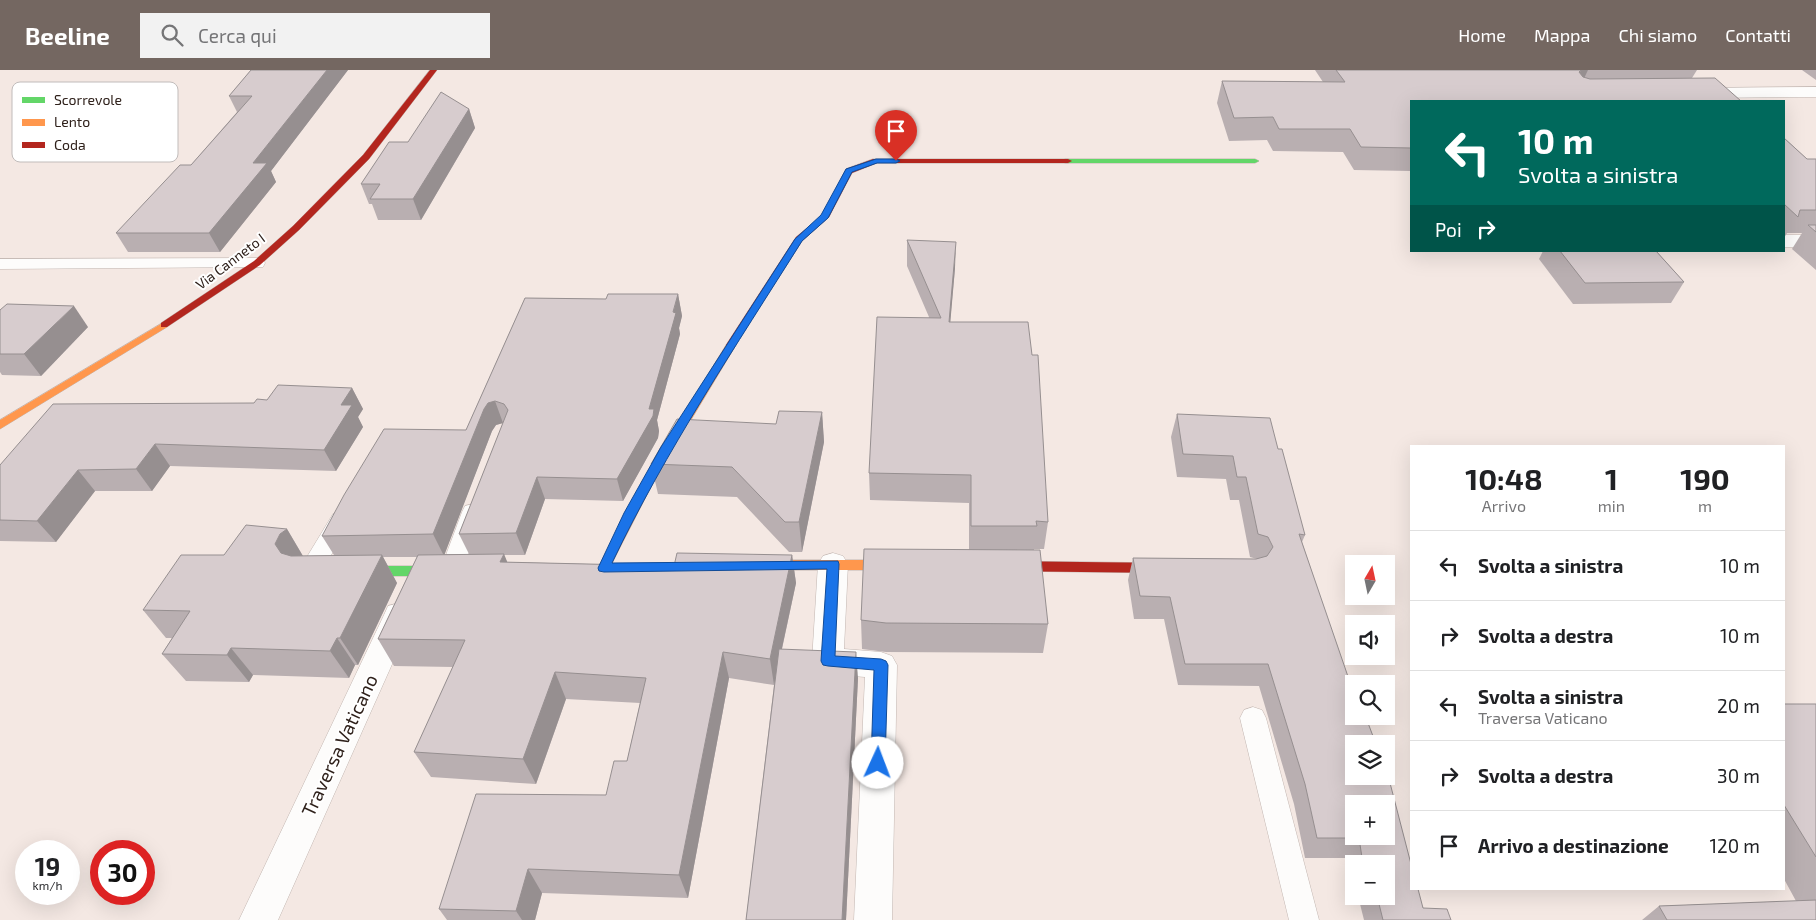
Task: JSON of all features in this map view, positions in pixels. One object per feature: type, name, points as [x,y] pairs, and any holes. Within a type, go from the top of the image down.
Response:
[{"type":"street","name":"Via Canneto I","points":[[0,425],[191,308],[257,263],[296,228],[366,157],[434,70]]},
{"type":"street","points":[[1678,93],[1816,92]]},
{"type":"street","points":[[604,568],[630,513],[666,447],[799,239],[825,217],[849,171],[876,161],[1255,161]]},
{"type":"street","points":[[1785,241],[1816,241]]},
{"type":"street","points":[[833,564],[828,661],[881,665],[872,920]]},
{"type":"street","points":[[743,566],[912,565]]},
{"type":"street","points":[[991,566],[1179,568]]},
{"type":"street","points":[[340,571],[444,571]]},
{"type":"street","name":"Traversa Vaticano","points":[[258,920],[444,571]]},
{"type":"lane","points":[[0,264],[257,263]]},
{"type":"lane","points":[[444,571],[479,496]]},
{"type":"lane","points":[[315,571],[351,504]]},
{"type":"lane","points":[[1253,718],[1304,920]]},
{"type":"building","points":[[251,70],[327,70],[253,163],[267,163],[209,233],[116,233],[180,165],[191,165],[252,96],[229,96]]},
{"type":"building","points":[[1336,70],[1581,70],[1579,72],[1583,77],[1590,79],[1715,78],[1740,100],[1410,100],[1410,148],[1361,147],[1350,129],[1279,129],[1273,117],[1234,118],[1222,81],[1345,82]]},
{"type":"building","points":[[441,92],[469,109],[413,199],[370,199],[380,184],[361,184],[389,142],[408,142]]},
{"type":"building","points":[[1785,139],[1807,159],[1816,159],[1816,210],[1800,210],[1798,217],[1785,205]]},
{"type":"building","points":[[1808,225],[1816,225],[1816,232]]},
{"type":"building","points":[[907,240],[956,242],[949,322],[1028,322],[1032,355],[1038,355],[1048,522],[1036,521],[1037,526],[971,526],[971,475],[869,473],[877,317],[941,318]]},
{"type":"building","points":[[1561,252],[1657,252],[1684,282],[1585,283]]},
{"type":"building","points":[[608,294],[678,294],[673,312],[676,313],[649,409],[654,409],[653,416],[617,479],[537,477],[516,533],[459,534],[508,410],[504,404],[495,401],[488,403],[484,409],[433,534],[322,536],[344,495],[384,429],[466,430],[525,298],[606,299]]},
{"type":"building","points":[[7,304],[74,306],[24,354],[0,354],[0,310]]},
{"type":"building","points":[[278,385],[352,388],[341,405],[352,405],[324,450],[155,444],[136,469],[78,470],[37,521],[0,520],[0,465],[53,404],[254,403],[257,399],[267,400]]},
{"type":"building","points":[[779,411],[822,412],[799,522],[785,522],[732,467],[651,464],[677,419],[776,424]]},
{"type":"building","points":[[1177,414],[1270,418],[1278,449],[1282,449],[1305,535],[1299,534],[1347,675],[1345,675],[1345,725],[1369,725],[1373,735],[1345,735],[1345,785],[1391,785],[1393,795],[1345,795],[1345,838],[1317,838],[1305,784],[1268,664],[1185,664],[1170,597],[1140,596],[1133,558],[1256,559],[1267,556],[1273,547],[1268,537],[1258,534],[1246,477],[1237,477],[1233,456],[1183,454]]},
{"type":"building","points":[[246,525],[287,529],[280,534],[275,544],[281,553],[291,556],[382,555],[340,638],[337,638],[330,651],[231,648],[227,655],[162,654],[190,611],[143,610],[181,555],[224,555]]},
{"type":"building","points":[[864,549],[1040,550],[1048,624],[886,623],[861,620]]},
{"type":"building","points":[[677,553],[792,555],[770,659],[723,652],[679,875],[528,869],[516,911],[439,909],[476,794],[606,795],[614,761],[627,761],[646,678],[555,672],[523,759],[414,752],[465,640],[378,639],[418,555],[504,554],[500,562],[674,566]]},
{"type":"building","points":[[779,649],[856,652],[842,920],[746,920]]},
{"type":"building","points":[[1785,704],[1816,704],[1816,857],[1785,807]]},
{"type":"building","points":[[1395,802],[1410,860],[1410,890],[1418,890],[1423,908],[1447,909],[1451,920],[1383,920],[1379,905],[1395,905],[1395,855],[1362,855],[1360,845],[1395,845]]},
{"type":"building","points":[[1816,900],[1816,920],[1667,920],[1659,906]]},
{"type":"traffic: fast","points":[[1068,161],[1255,161]]},
{"type":"traffic: fast","points":[[354,571],[449,571]]},
{"type":"traffic: slow","points":[[0,425],[164,325]]},
{"type":"traffic: slow","points":[[604,568],[648,483],[731,345]]},
{"type":"traffic: slow","points":[[757,565],[901,565]]},
{"type":"traffic: jam","points":[[164,325],[257,263],[296,228],[366,157],[434,70]]},
{"type":"traffic: jam","points":[[731,345],[799,239],[825,217],[849,171],[876,161],[1068,161]]},
{"type":"traffic: jam","points":[[1004,566],[1169,568]]},
{"type":"route","points":[[878,763],[881,665],[828,661],[833,564],[604,568],[630,513],[666,447],[799,239],[825,217],[849,171],[876,161],[896,161]]}]
